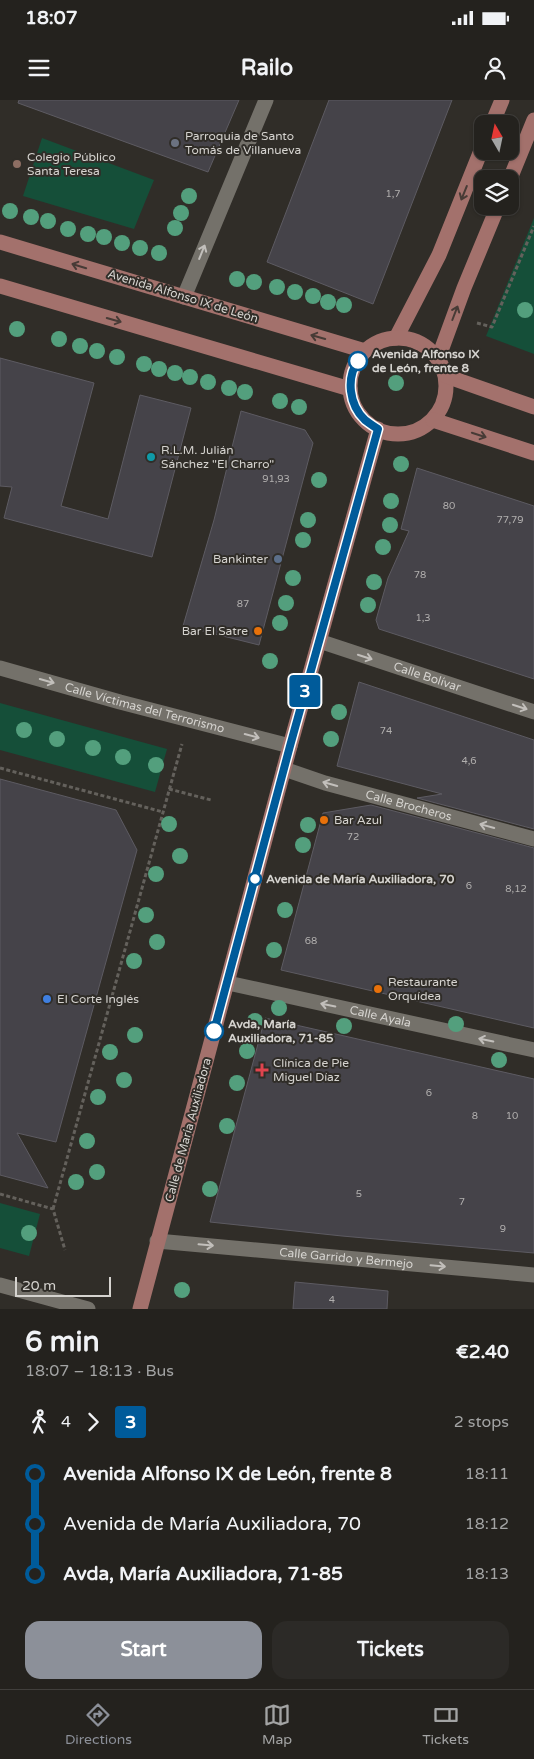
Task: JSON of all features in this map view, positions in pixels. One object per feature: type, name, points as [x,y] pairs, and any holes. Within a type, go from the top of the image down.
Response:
[{"type":"main road","points":[[496,115],[502,100]]},
{"type":"main road","points":[[514,170],[534,120]]},
{"type":"main road","points":[[396,338],[439,256],[477,160]]},
{"type":"main road","points":[[438,358],[494,215]]},
{"type":"main road","name":"Avenida Alfonso IX de León","points":[[0,242],[365,351]]},
{"type":"main road","points":[[0,286],[350,389]]},
{"type":"main road","points":[[396,338],[420,343],[438,358],[446,376],[446,392],[442,407],[432,420],[420,428],[406,433],[391,433],[378,429],[364,419],[354,405],[350,389],[354,368],[365,351],[379,342],[396,338]]},
{"type":"main road","points":[[446,376],[534,407]]},
{"type":"main road","points":[[432,420],[534,453]]},
{"type":"main road","name":"Calle de María Auxiliadora","points":[[140,1309],[290,746],[378,429]]},
{"type":"street","points":[[184,297],[266,100]]},
{"type":"street","name":"Calle Bolívar","points":[[319,641],[534,712]]},
{"type":"street","name":"Calle Víctimas del Terrorismo","points":[[0,668],[120,702],[290,746]]},
{"type":"street","name":"Calle Brocheros","points":[[284,769],[326,783],[534,839]]},
{"type":"street","name":"Calle Ayala","points":[[228,983],[534,1050]]},
{"type":"street","name":"Calle Garrido y Bermejo","points":[[157,1241],[534,1275]]},
{"type":"street","points":[[0,1285],[88,1309]]},
{"type":"path","points":[[454,316],[492,327],[534,226]]},
{"type":"path","points":[[64,1250],[53,1209],[182,744]]},
{"type":"path","points":[[0,768],[163,812]]},
{"type":"path","points":[[170,789],[211,800]]},
{"type":"path","points":[[0,1194],[53,1209]]},
{"type":"green space","points":[[42,138],[154,180],[134,229],[23,196]]},
{"type":"green space","points":[[534,218],[534,354],[486,336]]},
{"type":"green space","points":[[0,703],[167,749],[155,792],[0,750]]},
{"type":"green space","points":[[0,1203],[40,1214],[29,1256],[0,1248]]},
{"type":"building","name":"Parroquia de Santo Tomás de Villanueva","points":[[19,100],[239,100],[208,172],[18,103]]},
{"type":"building","points":[[329,100],[452,100],[373,304],[267,262]]},
{"type":"building","name":"R.L.M. Julián Sánchez \"El Charro\"","points":[[0,358],[94,383],[61,506],[108,519],[140,395],[191,408],[152,557],[4,518],[12,487],[0,486]]},
{"type":"building","points":[[241,411],[305,430],[313,443],[259,645],[183,626],[214,520]]},
{"type":"building","points":[[417,468],[534,506],[534,679],[379,629],[376,620],[388,578],[409,531],[401,529]]},
{"type":"building","points":[[359,682],[534,740],[534,829],[417,798],[442,794],[337,766]]},
{"type":"building","name":"El Corte Inglés","points":[[0,779],[116,810],[137,850],[56,1142],[17,1133],[48,1188],[0,1175]]},
{"type":"building","points":[[371,805],[534,848],[534,1028],[281,970],[323,813]]},
{"type":"building","points":[[265,1018],[534,1079],[534,1253],[210,1222]]},
{"type":"building","points":[[295,1282],[388,1291],[387,1309],[293,1309]]},
{"type":"bus line","name":"3","points":[[214,1031],[290,746],[378,429],[364,419],[354,405],[350,389],[354,368],[358,361]]},
{"type":"place","name":"Parroquia de Santo Tomás de Villanueva","points":[[175,143]]},
{"type":"place","name":"Colegio Público Santa Teresa","points":[[17,164]]},
{"type":"place","name":"Avenida Alfonso IX de León, frente 8","points":[[358,361]]},
{"type":"place","name":"R.L.M. Julián Sánchez \"El Charro\"","points":[[151,457]]},
{"type":"place","name":"Bankinter","points":[[278,559]]},
{"type":"place","name":"Bar El Satre","points":[[258,631]]},
{"type":"place","name":"Bar Azul","points":[[324,820]]},
{"type":"place","name":"Avenida de María Auxiliadora, 70","points":[[255,879]]},
{"type":"place","name":"Restaurante Orquídea","points":[[378,989]]},
{"type":"place","name":"El Corte Inglés","points":[[47,999]]},
{"type":"place","name":"Avda, María Auxiliadora, 71-85","points":[[214,1031]]},
{"type":"place","name":"Clínica de Pie Miguel Díaz","points":[[262,1070]]}]
